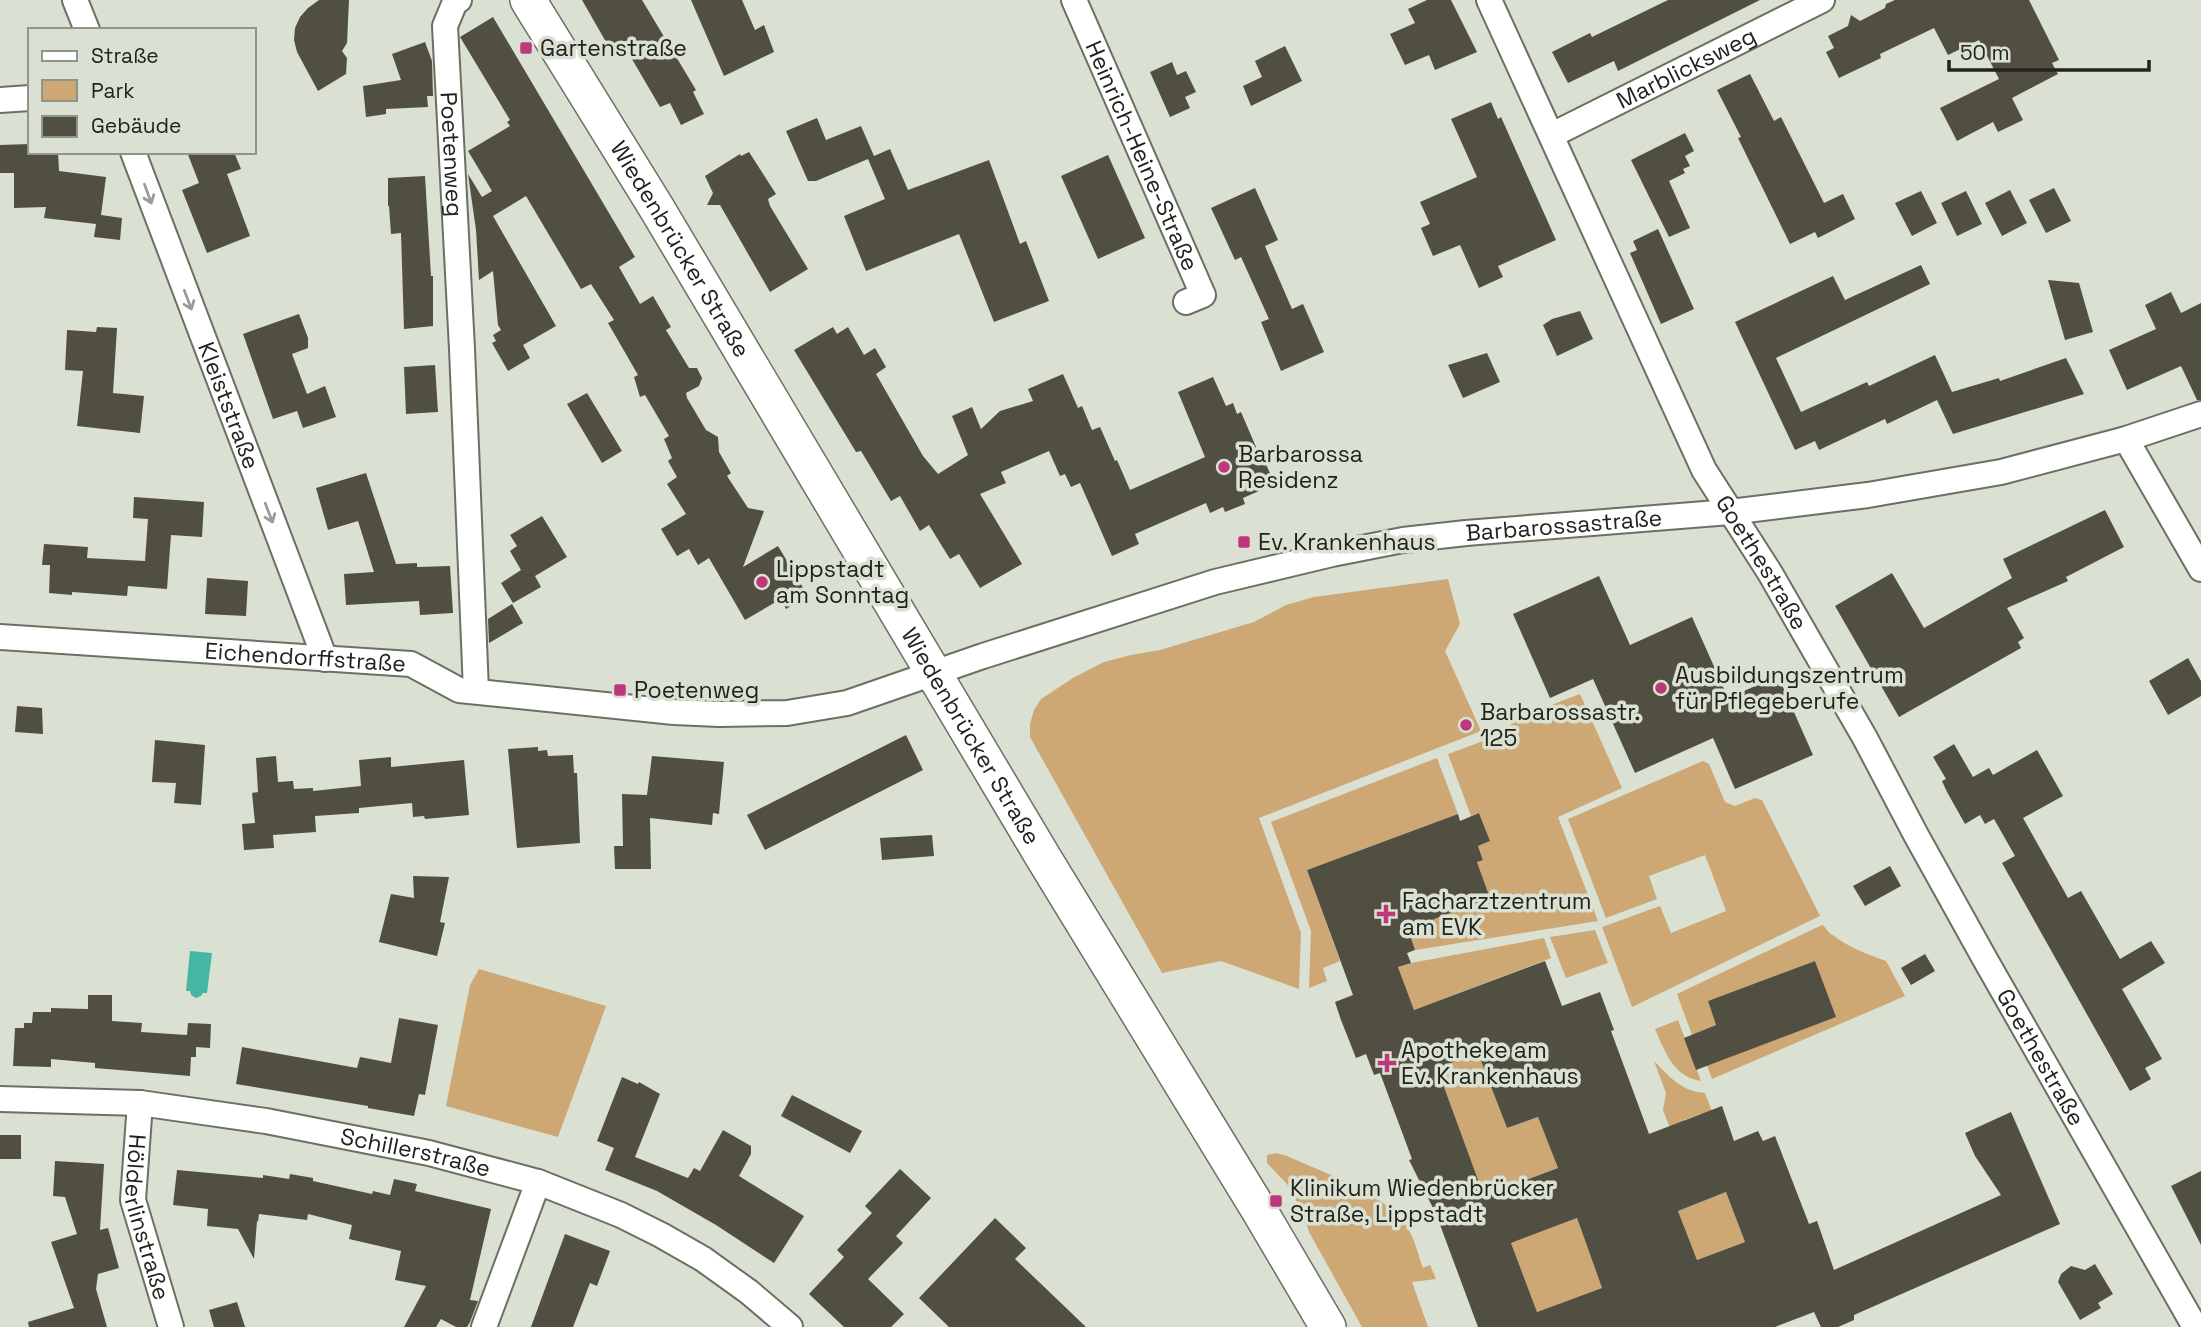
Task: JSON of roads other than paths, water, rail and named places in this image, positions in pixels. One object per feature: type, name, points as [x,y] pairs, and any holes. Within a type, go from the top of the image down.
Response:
[{"type":"street","points":[[75,0],[86,28]]},
{"type":"street","name":"Poetenweg","points":[[459,0],[455,2],[445,26],[476,691]]},
{"type":"street","name":"Wiedenbrücker Straße","points":[[528,0],[656,207],[933,673],[1328,1327]]},
{"type":"street","name":"Heinrich-Heine-Straße","points":[[1074,0],[1203,295],[1186,302]]},
{"type":"street","name":"Goethestraße","points":[[1489,0],[1699,458],[1866,738],[1986,961],[2195,1327]]},
{"type":"street","name":"Marblicksweg","points":[[1552,135],[1822,0]]},
{"type":"street","points":[[0,100],[28,98]]},
{"type":"street","name":"Kleiststraße","points":[[134,154],[325,659]]},
{"type":"street","name":"Barbarossastraße","points":[[933,673],[1214,582],[1332,554],[1403,540],[1466,533],[1730,512],[1868,495],[2001,472],[2126,439],[2201,414]]},
{"type":"street","points":[[2126,439],[2201,569]]},
{"type":"street","name":"Eichendorffstraße","points":[[0,637],[411,664],[459,690],[719,715],[787,713],[847,703],[933,673]]},
{"type":"street","name":"Schillerstraße","points":[[0,1099],[140,1103],[266,1121],[429,1153],[538,1182],[621,1215],[672,1241],[703,1259],[749,1292],[790,1327]]},
{"type":"street","name":"Hölderlinstraße","points":[[140,1103],[133,1200],[171,1327]]},
{"type":"street","points":[[484,1327],[538,1182]]},
{"type":"water","points":[[190,951],[212,953],[207,993],[196,998],[190,991],[186,991]]},
{"type":"place","name":"Gartenstraße","points":[[526,48]]},
{"type":"place","name":"Barbarossa Residenz","points":[[1224,467]]},
{"type":"place","name":"Ev. Krankenhaus","points":[[1244,542]]},
{"type":"place","name":"Lippstadt am Sonntag","points":[[762,582]]},
{"type":"place","name":"Ausbildungszentrum für Pflegeberufe","points":[[1661,688]]},
{"type":"place","name":"Poetenweg","points":[[620,690]]},
{"type":"place","name":"Barbarossastr. 125","points":[[1466,725]]},
{"type":"place","name":"Facharztzentrum am EVK","points":[[1386,914]]},
{"type":"place","name":"Apotheke am Ev. Krankenhaus","points":[[1387,1063]]},
{"type":"place","name":"Klinikum Wiedenbrücker Straße, Lippstadt","points":[[1276,1201]]}]
